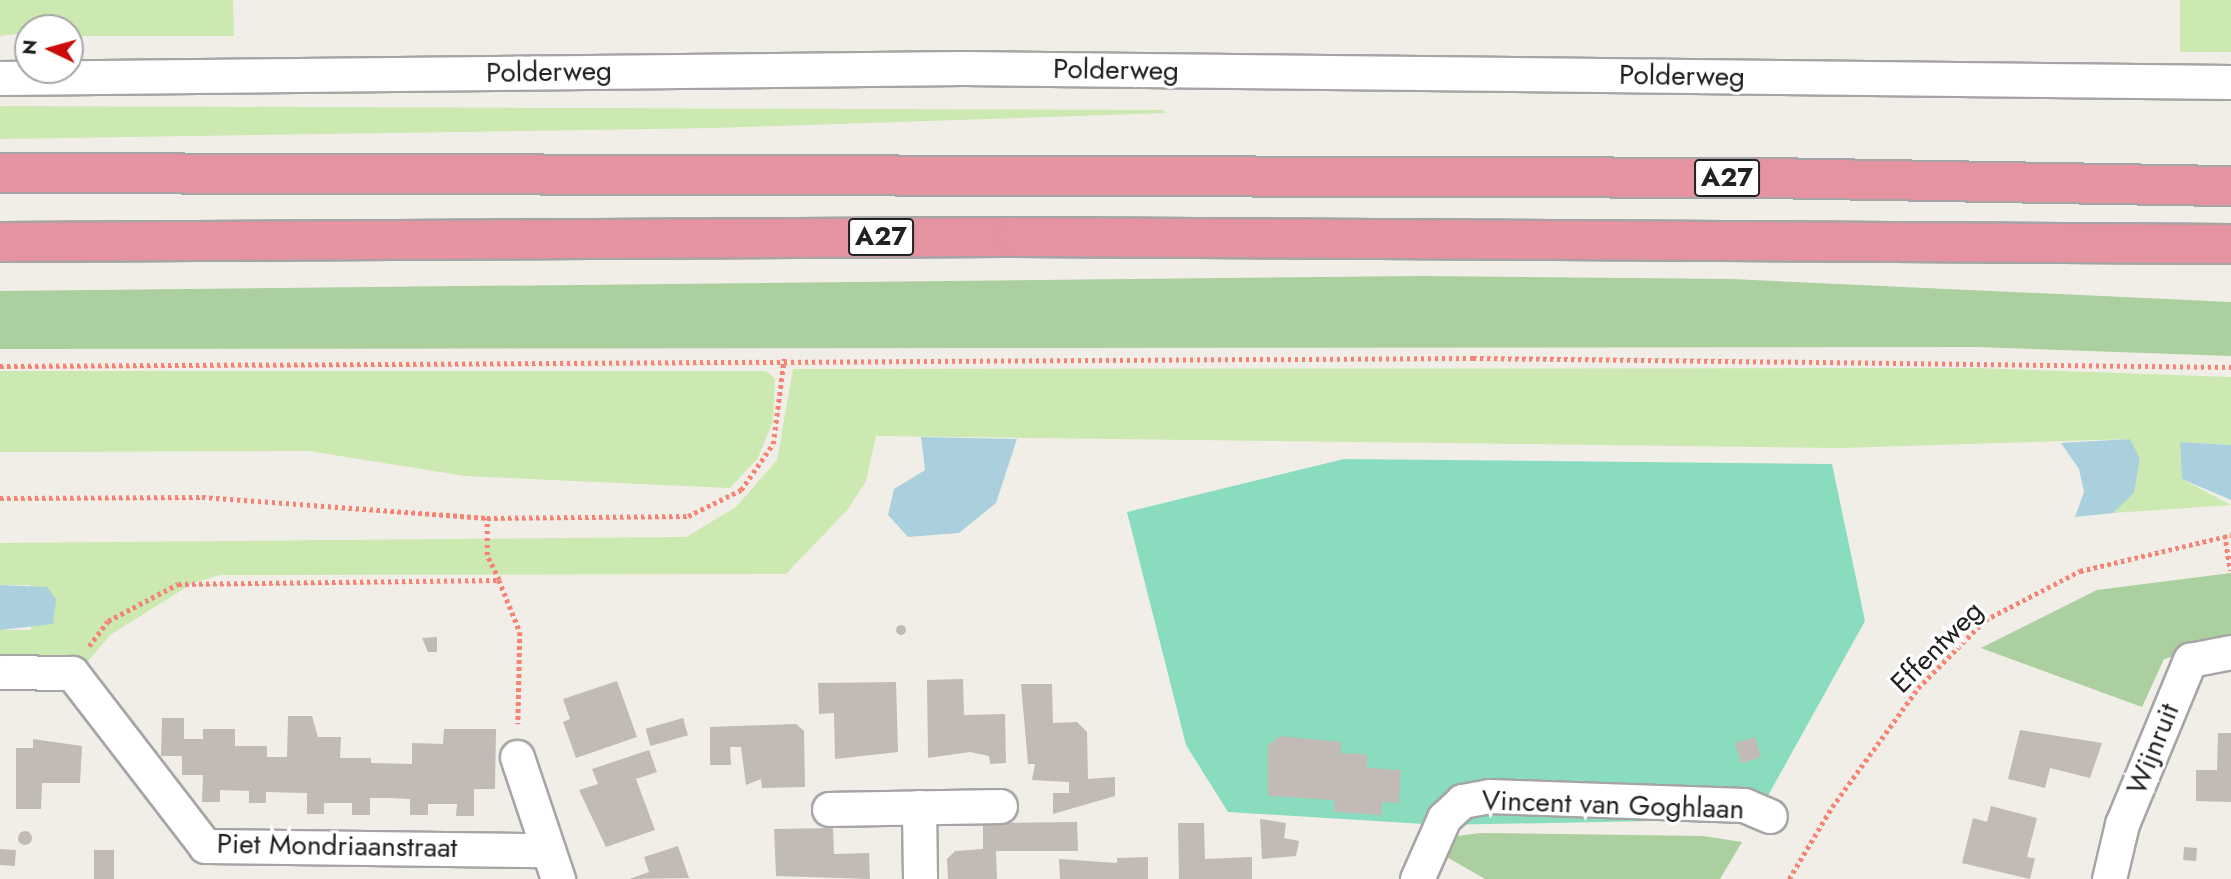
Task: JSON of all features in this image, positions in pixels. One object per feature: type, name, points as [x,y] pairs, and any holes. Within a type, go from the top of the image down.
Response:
[{"type":"highway","name":"A27","points":[[0,173],[1738,178],[2231,186]]},
{"type":"highway","name":"A27","points":[[0,242],[1085,237],[2231,244]]},
{"type":"street","name":"Polderweg","points":[[0,78],[963,68],[2231,82]]},
{"type":"street","name":"Wijnruit","points":[[2109,879],[2122,824],[2190,660],[2231,652]]},
{"type":"street","points":[[0,672],[72,673]]},
{"type":"street","name":"Piet Mondriaanstraat","points":[[72,673],[205,846],[553,864],[517,757]]},
{"type":"street","name":"Vincent van Goghlaan","points":[[1417,879],[1444,818],[1462,801],[1489,796],[1744,805],[1770,816]]},
{"type":"street","points":[[829,809],[1000,806]]},
{"type":"street","points":[[919,807],[920,879]]},
{"type":"path","points":[[0,366],[784,359],[1473,358],[2231,367]]},
{"type":"path","points":[[0,498],[202,497],[486,518],[688,516],[741,490],[773,444],[784,359]]},
{"type":"path","points":[[486,518],[487,555],[520,632],[517,757]]},
{"type":"path","points":[[2228,535],[2231,571]]},
{"type":"path","name":"Effentweg","points":[[1789,879],[1832,807],[1918,688],[1985,620],[2080,572],[2228,535]]},
{"type":"path","points":[[72,673],[108,621],[178,584],[499,580]]},
{"type":"green space","points":[[0,0],[233,0],[234,36],[84,36],[84,14],[14,14],[14,34],[0,36]]},
{"type":"green space","points":[[2180,0],[2231,0],[2231,52],[2180,52]]},
{"type":"green space","points":[[0,106],[1163,110],[1166,113],[715,128],[0,139]]},
{"type":"green space","points":[[1422,276],[1731,279],[2231,302],[2231,356],[1976,347],[0,349],[0,291]]},
{"type":"green space","points":[[1975,368],[2231,377],[2231,445],[2180,442],[2182,479],[2231,505],[2113,513],[2134,492],[2140,459],[2129,439],[1840,448],[876,436],[866,481],[848,509],[786,574],[220,575],[193,583],[110,635],[79,672],[0,666],[0,630],[31,630],[30,585],[0,585],[0,543],[686,537],[736,507],[777,460],[793,369]]},
{"type":"green space","points":[[0,371],[766,371],[775,379],[773,421],[758,458],[730,488],[465,476],[309,451],[0,452]]},
{"type":"green space","points":[[1344,459],[1832,464],[1865,621],[1755,819],[1440,825],[1228,812],[1186,745],[1127,512]]},
{"type":"green space","points":[[2231,573],[2231,641],[2164,659],[2142,707],[1981,648],[2097,590]]},
{"type":"green space","points":[[1480,833],[1703,836],[1742,842],[1720,879],[1485,879],[1445,856],[1457,836]]},
{"type":"water","points":[[921,437],[1017,439],[996,503],[959,533],[908,537],[888,515],[894,489],[925,470]]},
{"type":"water","points":[[2130,439],[2140,459],[2134,493],[2113,513],[2075,517],[2084,492],[2079,469],[2061,443]]},
{"type":"water","points":[[2180,442],[2231,445],[2231,500],[2182,479]]},
{"type":"water","points":[[0,585],[47,587],[56,599],[53,624],[0,630]]},
{"type":"building","points":[[901,625],[906,630],[901,635],[896,630]]},
{"type":"building","points":[[437,637],[437,652],[428,652],[422,638]]},
{"type":"building","points":[[963,679],[964,715],[1005,714],[1006,763],[990,764],[989,756],[970,752],[928,758],[927,680]]},
{"type":"building","points":[[617,681],[637,737],[576,758],[563,722],[570,719],[563,699]]},
{"type":"building","points":[[896,682],[898,752],[835,759],[834,713],[819,714],[818,683]]},
{"type":"building","points":[[1021,684],[1052,684],[1053,723],[1077,722],[1087,732],[1088,779],[1115,777],[1115,796],[1053,814],[1053,793],[1069,793],[1069,782],[1032,780],[1035,764],[1028,764]]},
{"type":"building","points":[[288,716],[312,716],[318,737],[341,737],[340,758],[371,758],[371,763],[412,764],[412,743],[443,744],[444,729],[496,729],[495,789],[474,789],[474,816],[456,816],[457,804],[428,804],[428,815],[410,815],[410,799],[391,798],[370,798],[370,815],[352,815],[352,803],[324,803],[324,814],[307,814],[307,793],[266,792],[266,803],[249,803],[249,791],[220,790],[220,802],[202,802],[203,775],[182,775],[182,756],[161,756],[162,718],[184,718],[184,739],[203,739],[203,729],[235,729],[235,746],[267,746],[267,757],[287,757]]},
{"type":"building","points":[[683,718],[688,735],[650,746],[646,729]]},
{"type":"building","points":[[796,724],[804,731],[805,787],[762,788],[761,779],[746,785],[741,747],[730,747],[731,765],[710,765],[710,727]]},
{"type":"building","points":[[2020,730],[2102,743],[2090,778],[2050,768],[2045,788],[2008,779]]},
{"type":"building","points":[[2218,733],[2231,733],[2231,802],[2196,801],[2196,770],[2217,770]]},
{"type":"building","points":[[1280,736],[1341,742],[1341,753],[1367,754],[1367,768],[1401,770],[1399,803],[1382,802],[1382,815],[1334,812],[1334,800],[1268,796],[1268,746]]},
{"type":"building","points":[[1755,737],[1761,757],[1741,763],[1735,743]]},
{"type":"building","points":[[33,739],[82,746],[80,783],[42,783],[41,809],[16,809],[16,748],[33,748]]},
{"type":"building","points":[[649,750],[657,772],[636,779],[655,830],[606,847],[579,790],[598,784],[592,769]]},
{"type":"building","points":[[1991,806],[2037,818],[2027,857],[2035,858],[2030,879],[1962,863],[1973,818],[1987,822]]},
{"type":"building","points":[[1260,819],[1286,823],[1284,838],[1299,841],[1296,856],[1262,859]]},
{"type":"building","points":[[1077,822],[1078,851],[996,851],[997,879],[948,879],[947,859],[955,851],[983,849],[983,823]]},
{"type":"building","points":[[1178,823],[1204,823],[1205,859],[1252,857],[1252,879],[1179,879]]},
{"type":"building","points":[[833,828],[834,854],[869,853],[870,879],[776,876],[774,829]]},
{"type":"building","points":[[25,831],[30,833],[30,843],[25,845],[20,843],[18,838],[20,833]]},
{"type":"building","points":[[678,846],[689,878],[629,879],[649,872],[644,857]]},
{"type":"building","points":[[2184,847],[2197,848],[2196,861],[2183,860]]},
{"type":"building","points":[[0,849],[16,850],[15,866],[0,865]]},
{"type":"building","points":[[94,850],[114,850],[114,879],[94,879]]},
{"type":"building","points":[[1148,857],[1148,879],[1060,879],[1059,859],[1117,863],[1117,858]]}]
